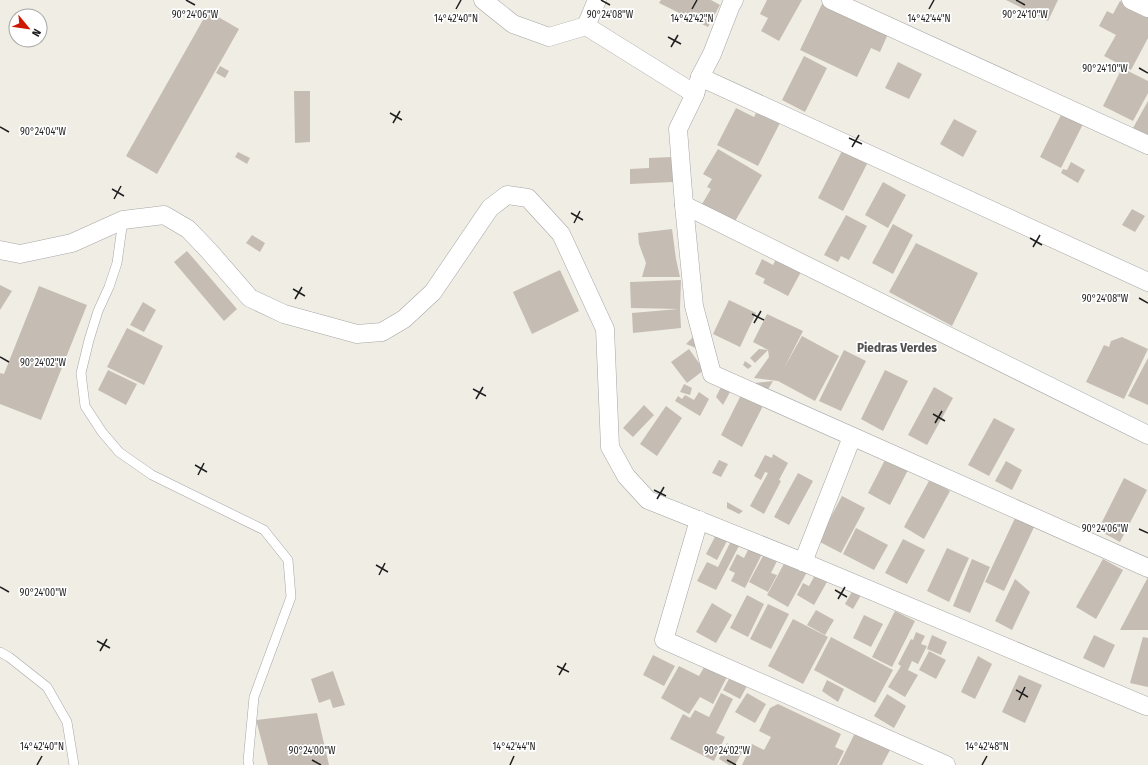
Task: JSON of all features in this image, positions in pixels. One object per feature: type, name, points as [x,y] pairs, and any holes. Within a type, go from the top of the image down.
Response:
[{"type":"street","points":[[483,0],[513,24],[549,37],[586,26],[698,86],[1148,282]]},
{"type":"street","points":[[586,26],[597,0]]},
{"type":"street","points":[[734,0],[712,54],[678,129],[694,306],[712,374],[1148,568]]},
{"type":"street","points":[[831,0],[1148,145]]},
{"type":"street","points":[[1131,0],[1148,8]]},
{"type":"street","points":[[0,250],[20,254],[72,243],[123,220],[164,215],[188,229],[250,298],[284,314],[357,334],[382,332],[404,319],[433,292],[490,208],[507,196],[528,198],[561,234],[606,329],[610,447],[626,476],[648,500],[803,562],[1148,706]]},
{"type":"street","points":[[684,205],[1148,435]]},
{"type":"street","points":[[803,562],[852,437]]},
{"type":"street","points":[[699,520],[664,640],[946,765]]},
{"type":"lane","points":[[123,220],[117,263],[109,287],[98,311],[81,374],[85,406],[102,432],[119,452],[152,475],[264,530],[288,560],[291,596],[254,698],[248,761],[250,765]]},
{"type":"lane","points":[[0,652],[9,656],[47,687],[67,722],[74,765]]},
{"type":"building","points":[[661,0],[711,0],[720,5],[708,27],[659,3]]},
{"type":"building","points":[[767,0],[802,0],[779,41],[761,31],[768,18],[760,14]]},
{"type":"building","points":[[1006,0],[1058,0],[1048,21]]},
{"type":"building","points":[[1120,1],[1148,15],[1148,38],[1131,70],[1104,56],[1116,35],[1099,26],[1107,11],[1113,14]]},
{"type":"building","points":[[823,2],[888,34],[880,52],[871,48],[857,77],[800,50]]},
{"type":"building","points":[[208,11],[239,29],[157,174],[126,156]]},
{"type":"building","points":[[804,56],[827,68],[805,112],[782,100]]},
{"type":"building","points":[[898,62],[922,74],[909,99],[885,88]]},
{"type":"building","points":[[220,66],[229,71],[225,78],[216,73]]},
{"type":"building","points":[[1122,68],[1148,81],[1148,93],[1133,121],[1103,106]]},
{"type":"building","points":[[294,91],[310,91],[310,142],[295,143]]},
{"type":"building","points":[[1148,101],[1148,136],[1133,128]]},
{"type":"building","points":[[736,108],[754,117],[757,111],[780,123],[758,166],[717,145]]},
{"type":"building","points":[[1062,113],[1083,124],[1061,168],[1040,157]]},
{"type":"building","points":[[954,119],[977,131],[963,157],[940,144]]},
{"type":"building","points":[[718,149],[762,175],[734,223],[702,204],[711,189],[707,187],[712,179],[703,174]]},
{"type":"building","points":[[843,149],[868,162],[843,211],[818,198]]},
{"type":"building","points":[[238,152],[250,158],[247,164],[235,157]]},
{"type":"building","points":[[672,157],[673,182],[630,184],[630,169],[649,168],[649,158]]},
{"type":"building","points":[[1071,162],[1085,170],[1078,183],[1061,173],[1063,169],[1067,170]]},
{"type":"building","points":[[883,182],[906,195],[888,228],[865,215]]},
{"type":"building","points":[[1132,209],[1145,216],[1135,232],[1122,225]]},
{"type":"building","points":[[846,215],[867,226],[849,260],[841,256],[838,262],[824,255]]},
{"type":"building","points":[[893,224],[913,235],[893,274],[872,263]]},
{"type":"building","points":[[672,229],[680,277],[642,277],[646,263],[639,244],[638,233]]},
{"type":"building","points":[[252,235],[265,243],[260,252],[246,243]]},
{"type":"building","points":[[916,243],[978,273],[952,326],[889,292]]},
{"type":"building","points":[[187,251],[237,309],[224,321],[174,262]]},
{"type":"building","points":[[777,257],[802,270],[788,296],[763,283],[765,279],[755,274],[762,259],[773,265]]},
{"type":"building","points":[[560,270],[579,311],[532,334],[513,292]]},
{"type":"building","points":[[681,280],[681,328],[633,333],[632,313],[678,309],[631,308],[630,282]]},
{"type":"building","points":[[0,285],[12,291],[0,310]]},
{"type":"building","points":[[39,286],[87,305],[41,420],[0,404],[0,373],[4,374]]},
{"type":"building","points":[[729,300],[756,313],[740,347],[713,334]]},
{"type":"building","points":[[143,302],[156,310],[144,332],[130,325]]},
{"type":"building","points":[[767,314],[803,331],[784,368],[802,336],[839,356],[815,401],[778,381],[754,378],[769,357],[768,350],[753,342]]},
{"type":"building","points":[[127,328],[163,346],[144,385],[107,367]]},
{"type":"building","points":[[694,336],[696,348],[686,344]]},
{"type":"building","points":[[1122,337],[1148,349],[1124,399],[1086,382],[1104,345],[1109,347],[1111,341]]},
{"type":"building","points":[[689,349],[704,370],[687,383],[671,362]]},
{"type":"building","points":[[759,349],[768,350],[755,363],[750,358]]},
{"type":"building","points":[[844,350],[866,361],[841,411],[819,401]]},
{"type":"building","points":[[1148,358],[1148,405],[1128,396]]},
{"type":"building","points":[[745,361],[752,366],[748,369],[743,365]]},
{"type":"building","points":[[108,370],[137,384],[126,405],[98,390]]},
{"type":"building","points":[[885,370],[908,381],[883,431],[861,419]]},
{"type":"building","points":[[773,381],[767,391],[754,383]]},
{"type":"building","points":[[684,384],[692,388],[690,395],[680,392]]},
{"type":"building","points":[[721,387],[730,392],[723,405],[716,397]]},
{"type":"building","points":[[934,387],[953,398],[927,445],[908,435]]},
{"type":"building","points":[[699,392],[709,399],[700,416],[675,401],[678,396],[682,399],[685,395],[694,400]]},
{"type":"building","points":[[742,393],[764,404],[742,447],[721,435]]},
{"type":"building","points":[[644,405],[654,415],[633,437],[623,428]]},
{"type":"building","points":[[666,406],[682,418],[657,456],[640,444]]},
{"type":"building","points":[[994,418],[1015,429],[989,476],[968,465]]},
{"type":"building","points":[[773,454],[788,463],[779,480],[781,481],[764,514],[750,506],[768,473],[765,472],[761,480],[754,476],[765,455],[772,458]]},
{"type":"building","points":[[887,456],[909,468],[890,505],[868,493]]},
{"type":"building","points":[[719,460],[728,464],[721,477],[712,473]]},
{"type":"building","points":[[1006,461],[1022,470],[1012,490],[995,481]]},
{"type":"building","points":[[798,473],[813,481],[789,525],[774,517]]},
{"type":"building","points":[[1124,478],[1147,490],[1120,542],[1098,530]]},
{"type":"building","points":[[930,479],[950,491],[924,539],[904,527]]},
{"type":"building","points":[[842,496],[865,508],[841,553],[818,541]]},
{"type":"building","points":[[727,502],[743,511],[739,514],[727,508]]},
{"type":"building","points":[[1016,516],[1035,525],[1004,591],[985,582]]},
{"type":"building","points":[[856,528],[888,545],[874,570],[843,554]]},
{"type":"building","points":[[717,533],[728,539],[717,560],[706,554]]},
{"type":"building","points":[[734,535],[742,540],[716,590],[697,581],[707,562],[718,567]]},
{"type":"building","points":[[903,539],[925,550],[907,584],[885,573]]},
{"type":"building","points":[[750,546],[763,552],[745,588],[731,581],[735,573],[729,570],[737,554],[744,558]]},
{"type":"building","points":[[947,548],[969,558],[949,602],[927,591]]},
{"type":"building","points":[[765,552],[778,559],[771,573],[777,575],[768,592],[749,582]]},
{"type":"building","points":[[972,559],[990,567],[970,613],[953,606]]},
{"type":"building","points":[[1103,559],[1123,570],[1096,619],[1076,607]]},
{"type":"building","points":[[786,560],[807,572],[788,607],[767,595]]},
{"type":"building","points":[[815,575],[827,582],[814,605],[797,595],[803,583],[809,586]]},
{"type":"building","points":[[1148,577],[1148,630],[1120,630]]},
{"type":"building","points":[[1015,579],[1030,592],[1012,630],[995,621]]},
{"type":"building","points":[[853,590],[861,595],[853,609],[845,604]]},
{"type":"building","points":[[747,595],[764,604],[748,637],[730,628]]},
{"type":"building","points":[[712,603],[732,615],[716,643],[696,632]]},
{"type":"building","points":[[768,604],[789,614],[771,649],[750,639]]},
{"type":"building","points":[[816,610],[834,620],[825,635],[807,625]]},
{"type":"building","points":[[895,611],[915,621],[892,667],[872,657]]},
{"type":"building","points":[[864,615],[883,624],[871,647],[853,638]]},
{"type":"building","points":[[793,619],[828,637],[803,684],[768,666]]},
{"type":"building","points":[[916,632],[925,636],[921,644],[927,646],[918,664],[912,661],[908,670],[918,675],[905,697],[888,687],[901,666],[898,664],[911,639],[913,640]]},
{"type":"building","points":[[932,635],[947,642],[941,655],[927,649]]},
{"type":"building","points":[[1094,635],[1115,645],[1104,668],[1083,658]]},
{"type":"building","points":[[831,637],[893,670],[875,703],[814,670]]},
{"type":"building","points":[[1143,637],[1148,638],[1148,687],[1130,683]]},
{"type":"building","points":[[929,651],[946,660],[936,679],[919,670]]},
{"type":"building","points":[[653,655],[675,666],[664,686],[643,675]]},
{"type":"building","points":[[978,656],[992,664],[975,699],[961,692]]},
{"type":"building","points":[[706,664],[728,675],[713,704],[700,697],[689,714],[661,698],[679,666],[699,676]]},
{"type":"building","points":[[333,671],[345,705],[333,708],[330,699],[319,703],[311,679]]},
{"type":"building","points":[[731,675],[748,684],[740,699],[723,690]]},
{"type":"building","points":[[1019,675],[1042,685],[1025,723],[1002,712]]},
{"type":"building","points":[[827,680],[844,689],[838,702],[822,691]]},
{"type":"building","points":[[721,693],[733,699],[716,733],[725,737],[714,761],[670,739],[683,714],[690,718],[695,710],[709,717]]},
{"type":"building","points":[[747,693],[766,704],[755,723],[735,712]]},
{"type":"building","points":[[887,694],[906,706],[894,728],[874,716]]},
{"type":"building","points":[[778,704],[841,734],[835,747],[844,751],[837,765],[742,765],[752,744],[764,750],[771,737],[759,731],[770,708]]},
{"type":"building","points":[[317,713],[329,765],[268,765],[256,720]]},
{"type":"building","points":[[855,733],[891,748],[882,765],[839,765]]},
{"type":"building","points":[[727,743],[742,752],[735,765],[729,765],[719,759]]},
{"type":"district","name":"Piedras Verdes","points":[[897,347]]}]
